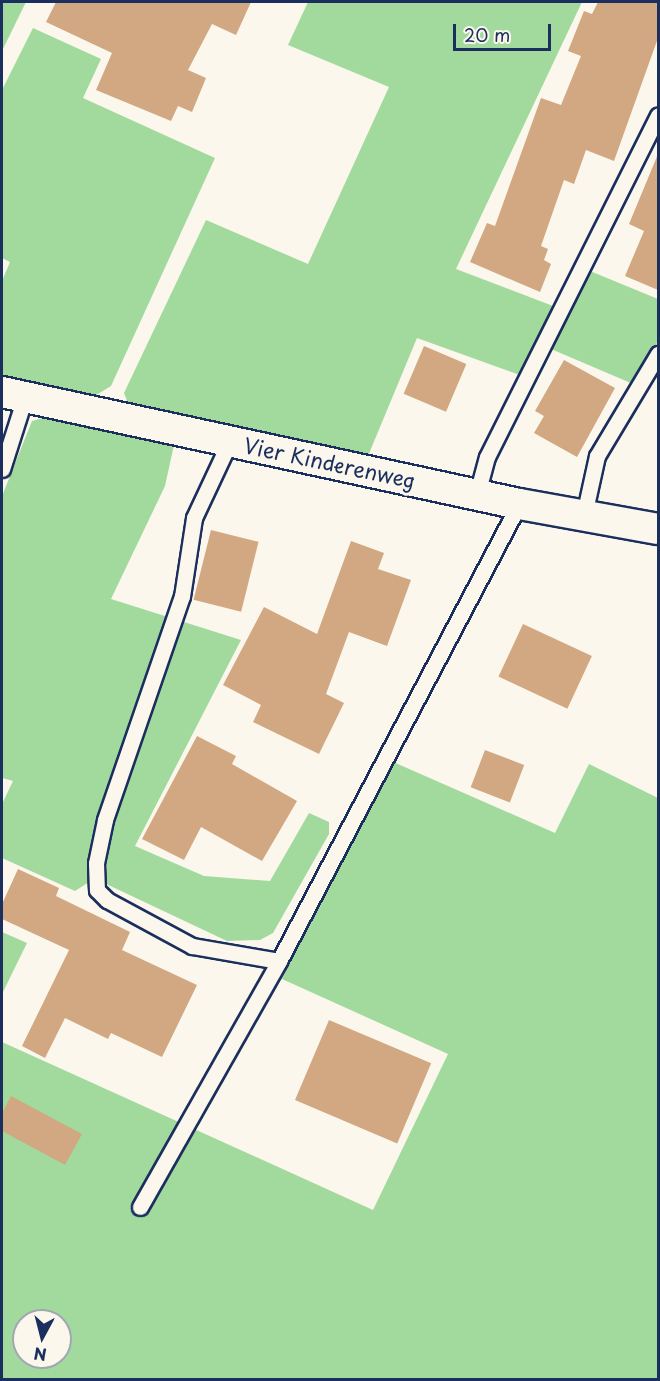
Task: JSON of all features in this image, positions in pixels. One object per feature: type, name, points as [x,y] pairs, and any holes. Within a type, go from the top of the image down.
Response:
[{"type":"street","name":"Vier Kinderenweg","points":[[13,395],[519,504],[658,529]]},
{"type":"lane","points":[[477,494],[487,458],[658,116]]},
{"type":"lane","points":[[584,515],[597,456],[658,354]]},
{"type":"lane","points":[[2,470],[13,395]]},
{"type":"lane","points":[[230,441],[194,518],[182,596],[98,842],[97,890],[107,900],[158,931],[192,946],[279,961]]},
{"type":"lane","points":[[140,1207],[279,961],[519,504]]},
{"type":"green space","points":[[2,2],[26,2],[2,51]]},
{"type":"green space","points":[[308,2],[582,2],[456,269],[553,306],[520,375],[417,338],[368,456],[129,406],[124,393],[206,220],[308,264],[389,87],[288,45]]},
{"type":"green space","points":[[33,28],[101,59],[83,98],[215,158],[111,386],[93,397],[2,378],[2,281],[10,262],[2,258],[2,90]]},
{"type":"green space","points":[[590,271],[658,299],[658,341],[633,384],[551,349]]},
{"type":"green space","points":[[43,418],[174,445],[165,486],[111,599],[241,640],[135,846],[204,876],[270,881],[309,813],[329,822],[329,834],[273,933],[260,940],[227,941],[102,882],[89,882],[75,891],[2,858],[2,804],[13,781],[2,778],[2,496],[32,421]]},
{"type":"green space","points":[[391,761],[555,833],[589,764],[658,798],[658,1379],[2,1380],[2,1042],[373,1210],[448,1054],[282,979]]},
{"type":"green space","points":[[2,932],[27,943],[2,994]]},
{"type":"building","points":[[56,2],[251,2],[236,35],[212,24],[188,70],[206,78],[192,112],[178,106],[171,121],[96,90],[112,53],[46,22]]},
{"type":"building","points":[[598,2],[658,2],[658,38],[614,161],[586,150],[574,184],[564,180],[541,246],[548,249],[544,260],[551,264],[540,292],[470,262],[487,223],[495,226],[541,98],[561,105],[581,56],[568,51],[584,11],[592,14]]},
{"type":"building","points":[[658,154],[658,290],[625,276],[644,231],[629,224]]},
{"type":"building","points":[[424,346],[466,364],[446,412],[404,394]]},
{"type":"building","points":[[564,360],[615,388],[577,457],[534,433],[544,416],[535,411]]},
{"type":"building","points":[[211,530],[259,542],[241,612],[194,600]]},
{"type":"building","points":[[351,541],[384,553],[378,569],[411,580],[387,646],[349,632],[326,694],[344,703],[319,754],[253,722],[261,705],[223,685],[264,607],[317,634]]},
{"type":"building","points":[[523,624],[592,656],[567,709],[498,677]]},
{"type":"building","points":[[197,736],[236,756],[232,764],[297,801],[262,861],[201,827],[184,860],[142,839]]},
{"type":"building","points":[[485,750],[524,765],[510,802],[471,787]]},
{"type":"building","points":[[18,869],[59,888],[56,896],[130,932],[122,950],[197,985],[162,1057],[111,1033],[108,1039],[65,1018],[45,1058],[22,1046],[69,950],[2,919],[2,904]]},
{"type":"building","points":[[329,1020],[431,1063],[397,1143],[295,1100]]},
{"type":"building","points":[[11,1096],[82,1134],[65,1165],[2,1131],[2,1113]]}]
